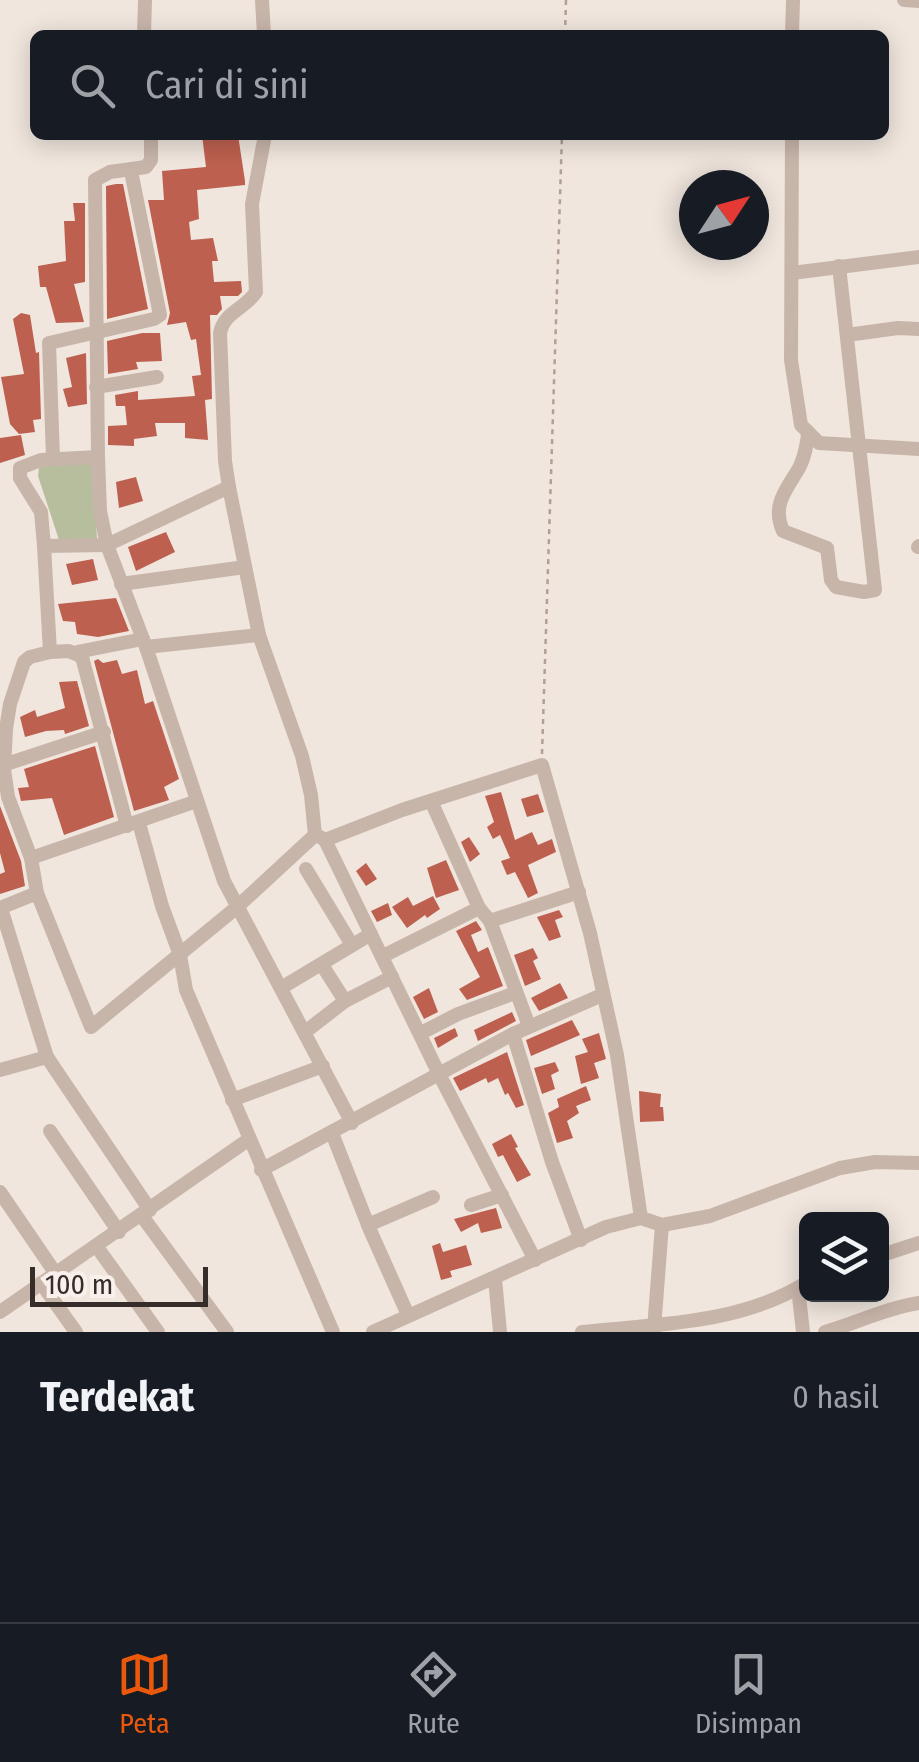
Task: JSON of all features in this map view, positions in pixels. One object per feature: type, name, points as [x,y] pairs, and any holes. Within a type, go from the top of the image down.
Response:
[{"type":"street","points":[[144,0],[144,30]]},
{"type":"street","points":[[262,0],[264,30]]},
{"type":"street","points":[[792,30],[793,0]]},
{"type":"street","points":[[904,0],[919,0]]},
{"type":"street","points":[[150,140],[150,164],[141,170],[110,172],[95,180],[100,511],[107,545],[236,908],[352,1123]]},
{"type":"street","points":[[263,140],[252,204],[256,292],[250,302],[225,318],[220,333],[224,461],[259,635],[298,742],[320,838],[534,1260]]},
{"type":"street","points":[[792,140],[791,360],[798,414],[808,435],[819,443],[919,449]]},
{"type":"street","points":[[53,458],[48,346],[160,315],[131,170]]},
{"type":"street","points":[[792,273],[919,257]]},
{"type":"street","points":[[808,435],[806,453],[780,497],[778,520],[783,531],[827,548],[831,580],[836,587],[875,590],[839,266]]},
{"type":"street","points":[[847,336],[898,328],[919,330]]},
{"type":"street","points":[[96,387],[158,377]]},
{"type":"street","points":[[50,652],[41,512],[19,472],[29,462],[98,457]]},
{"type":"street","points":[[44,546],[107,545],[229,487]]},
{"type":"street","points":[[122,584],[245,568]]},
{"type":"street","points":[[259,635],[50,652],[30,656],[24,662],[10,704],[2,765],[12,812],[31,858],[37,893],[91,1027],[320,838],[542,765],[578,892],[617,1055],[641,1218]]},
{"type":"street","points":[[76,652],[84,660],[133,824],[180,955],[186,990],[333,1332]]},
{"type":"street","points":[[2,765],[104,732]]},
{"type":"street","points":[[31,858],[196,800]]},
{"type":"street","points":[[431,800],[479,908],[490,921],[529,1026]]},
{"type":"street","points":[[306,869],[352,945]]},
{"type":"street","points":[[490,921],[578,892]]},
{"type":"street","points":[[37,893],[0,908],[47,1058],[226,1332]]},
{"type":"street","points":[[383,956],[479,908]]},
{"type":"street","points":[[281,988],[371,934]]},
{"type":"street","points":[[322,965],[345,1001]]},
{"type":"street","points":[[305,1032],[345,1001],[392,977]]},
{"type":"street","points":[[421,1033],[515,993]]},
{"type":"street","points":[[261,1170],[513,1034],[602,995]]},
{"type":"street","points":[[513,1034],[552,1162],[581,1240]]},
{"type":"street","points":[[0,1070],[47,1058]]},
{"type":"street","points":[[232,1100],[323,1066]]},
{"type":"street","points":[[50,1132],[119,1232]]},
{"type":"street","points":[[332,1132],[408,1315]]},
{"type":"street","points":[[0,1312],[248,1140]]},
{"type":"street","points":[[372,1332],[606,1227],[641,1218],[662,1225],[710,1216],[840,1168],[875,1162],[919,1163]]},
{"type":"street","points":[[0,1192],[56,1274]]},
{"type":"street","points":[[471,1205],[502,1195]]},
{"type":"street","points":[[368,1224],[433,1197]]},
{"type":"street","points":[[654,1328],[662,1225]]},
{"type":"street","points":[[889,1253],[919,1243]]},
{"type":"street","points":[[97,1246],[158,1332]]},
{"type":"street","points":[[495,1279],[500,1332]]},
{"type":"street","points":[[41,1283],[76,1332]]},
{"type":"street","points":[[582,1332],[689,1322],[750,1308],[799,1286]]},
{"type":"street","points":[[802,1302],[803,1332]]},
{"type":"street","points":[[824,1332],[863,1327],[891,1308],[919,1303]]},
{"type":"path","points":[[565,30],[566,0]]},
{"type":"path","points":[[542,765],[562,140]]},
{"type":"green space","points":[[93,461],[97,539],[59,540],[38,476],[39,467]]},
{"type":"building","points":[[203,140],[239,140],[245,185],[197,190],[199,219],[189,222],[191,240],[213,238],[218,261],[212,261],[214,282],[241,281],[242,292],[238,296],[220,296],[222,309],[217,315],[210,315],[212,399],[205,400],[208,440],[185,438],[185,423],[155,423],[157,436],[134,439],[134,446],[108,445],[108,426],[127,425],[125,406],[116,406],[115,395],[138,391],[138,400],[195,396],[192,376],[201,375],[196,339],[191,340],[186,322],[167,325],[170,313],[148,200],[164,200],[162,171],[206,167]]},
{"type":"building","points":[[123,184],[148,309],[107,319],[106,186]]},
{"type":"building","points":[[73,203],[85,203],[85,282],[74,284],[84,322],[56,323],[46,287],[40,287],[38,266],[66,261],[64,221],[75,221]]},
{"type":"building","points":[[21,313],[30,315],[36,353],[39,352],[41,419],[33,420],[35,432],[19,434],[10,424],[1,377],[24,374],[13,319]]},
{"type":"building","points":[[160,333],[162,361],[136,362],[138,369],[108,374],[107,341]]},
{"type":"building","points":[[86,353],[87,404],[68,407],[63,389],[72,387],[66,358]]},
{"type":"building","points":[[21,435],[25,455],[0,463],[0,438]]},
{"type":"building","points":[[136,477],[143,501],[119,508],[116,482]]},
{"type":"building","points":[[166,532],[175,552],[136,571],[128,547]]},
{"type":"building","points":[[93,559],[98,580],[72,585],[66,564]]},
{"type":"building","points":[[116,598],[129,631],[98,637],[77,634],[75,622],[63,621],[58,604]]},
{"type":"building","points":[[117,660],[122,674],[137,670],[145,704],[153,701],[179,779],[164,787],[169,800],[134,811],[94,661],[103,663]]},
{"type":"building","points":[[77,681],[89,726],[65,734],[64,730],[46,731],[25,737],[20,717],[35,710],[37,717],[65,708],[59,682]]},
{"type":"building","points":[[95,746],[114,817],[64,835],[52,798],[21,801],[18,788],[29,787],[24,769]]},
{"type":"building","points":[[501,792],[515,840],[532,832],[538,845],[552,839],[556,852],[528,865],[538,893],[528,898],[515,872],[507,875],[501,861],[510,858],[500,835],[493,839],[487,827],[494,822],[485,796]]},
{"type":"building","points":[[538,794],[544,812],[527,817],[521,799]]},
{"type":"building","points":[[0,806],[21,861],[25,886],[0,894],[0,874],[5,872],[0,853]]},
{"type":"building","points":[[469,837],[480,854],[470,862],[461,842]]},
{"type":"building","points":[[446,860],[459,890],[436,898],[427,868]]},
{"type":"building","points":[[366,863],[377,879],[366,886],[356,871]]},
{"type":"building","points":[[433,896],[440,909],[407,928],[392,907],[408,897],[413,906]]},
{"type":"building","points":[[388,903],[392,915],[377,922],[371,911]]},
{"type":"building","points":[[559,910],[563,917],[555,920],[561,937],[549,941],[537,917]]},
{"type":"building","points":[[476,921],[482,930],[471,935],[478,952],[488,947],[503,986],[467,1000],[459,989],[480,977],[456,931]]},
{"type":"building","points":[[533,948],[538,958],[533,961],[541,979],[525,986],[514,955]]},
{"type":"building","points":[[560,983],[568,998],[539,1011],[531,998]]},
{"type":"building","points":[[429,988],[438,1012],[424,1019],[413,997]]},
{"type":"building","points":[[512,1012],[516,1021],[478,1041],[474,1030]]},
{"type":"building","points":[[572,1020],[580,1035],[531,1056],[526,1040]]},
{"type":"building","points":[[455,1028],[458,1036],[438,1048],[434,1038]]},
{"type":"building","points":[[599,1033],[606,1059],[594,1063],[599,1078],[581,1084],[575,1056],[588,1052],[582,1039]]},
{"type":"building","points":[[507,1052],[524,1105],[516,1108],[498,1078],[488,1083],[486,1078],[460,1091],[453,1078]]},
{"type":"building","points":[[555,1062],[559,1071],[551,1075],[555,1089],[542,1094],[534,1068]]},
{"type":"building","points":[[586,1086],[591,1100],[576,1106],[579,1113],[567,1121],[573,1138],[557,1143],[548,1113],[559,1107],[557,1099]]},
{"type":"building","points":[[639,1091],[661,1094],[664,1121],[640,1122]]},
{"type":"building","points":[[511,1134],[531,1175],[517,1182],[503,1155],[498,1157],[492,1144]]},
{"type":"building","points":[[496,1208],[502,1228],[481,1233],[478,1223],[461,1232],[454,1219]]},
{"type":"building","points":[[440,1243],[443,1252],[466,1245],[472,1265],[450,1271],[452,1277],[441,1280],[432,1246]]}]
